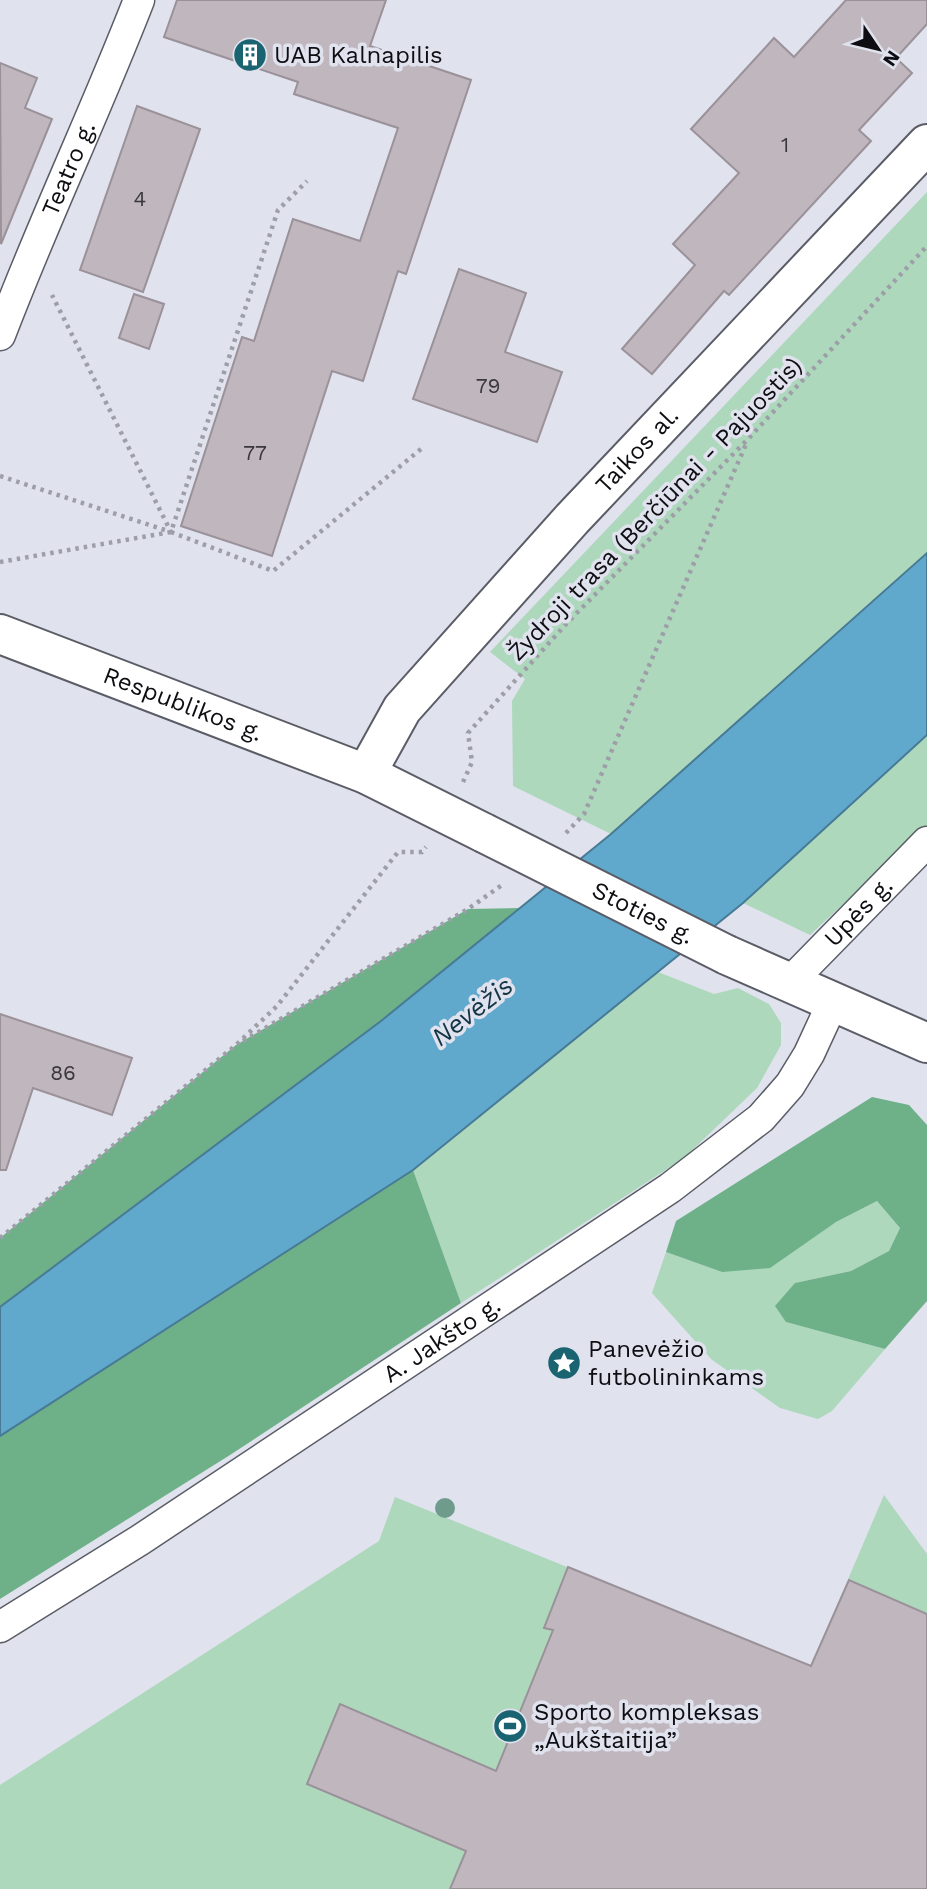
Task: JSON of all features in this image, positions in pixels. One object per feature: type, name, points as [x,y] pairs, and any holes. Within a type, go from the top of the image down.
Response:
[{"type":"main road","name":"Taikos al.","points":[[366,774],[402,709],[572,519],[927,144]]},
{"type":"main road","name":"Respublikos g.","points":[[0,634],[366,774]]},
{"type":"main road","name":"Stoties g.","points":[[366,774],[727,955],[927,1043]]},
{"type":"street","name":"Teatro g.","points":[[0,335],[31,254],[99,102],[139,0]]},
{"type":"street","name":"Upės g.","points":[[790,982],[927,842]]},
{"type":"street","name":"A. Jakšto g.","points":[[0,1627],[140,1540],[670,1188],[761,1118],[790,1085],[809,1054],[833,1002]]},
{"type":"path","points":[[171,532],[278,210],[307,181]]},
{"type":"path","name":"Žydroji trasa (Berčiūnai - Pajuostis)","points":[[449,815],[472,762],[468,733],[566,623],[748,438],[927,246]]},
{"type":"path","points":[[31,254],[171,532]]},
{"type":"path","points":[[584,814],[748,438]]},
{"type":"path","points":[[0,476],[171,532],[273,571],[421,449]]},
{"type":"path","points":[[0,562],[171,532]]},
{"type":"path","points":[[0,1238],[236,1045],[276,1006],[398,852],[422,852],[449,815]]},
{"type":"path","points":[[236,1045],[468,909]]},
{"type":"green space","points":[[927,192],[927,553],[611,834],[513,786],[512,701],[525,679],[490,652]]},
{"type":"green space","points":[[927,735],[927,826],[810,935],[743,903]]},
{"type":"green space","points":[[520,908],[381,1021],[0,1307],[0,1238],[236,1045],[468,909]]},
{"type":"green space","points":[[658,972],[714,994],[738,988],[769,1004],[781,1023],[781,1045],[757,1088],[684,1158],[461,1303],[413,1170]]},
{"type":"green space","points":[[872,1097],[909,1105],[927,1125],[927,1301],[885,1349],[786,1322],[775,1306],[795,1283],[851,1271],[889,1251],[900,1228],[877,1201],[836,1222],[770,1268],[722,1272],[666,1252],[676,1221]]},
{"type":"green space","points":[[413,1170],[461,1303],[230,1455],[0,1599],[0,1436]]},
{"type":"green space","points":[[877,1201],[900,1228],[889,1251],[851,1271],[795,1283],[786,1322],[885,1349],[832,1411],[818,1419],[780,1408],[711,1359],[652,1293],[666,1252],[722,1272]]},
{"type":"green space","name":"Sporto kompleksas „Aukštaitija”","points":[[884,1495],[927,1554],[927,1889],[0,1889],[0,1785],[379,1541],[395,1497],[811,1666]]},
{"type":"water","name":"Nevėžis","points":[[927,553],[927,735],[743,903],[413,1170],[0,1436],[0,1307],[381,1021],[611,834]]},
{"type":"building","points":[[177,0],[386,0],[370,46],[471,80],[406,274],[398,271],[363,381],[332,371],[272,556],[181,526],[242,337],[254,341],[293,219],[360,241],[398,128],[294,94],[298,82],[164,37]]},
{"type":"building","points":[[846,0],[927,0],[927,24],[896,58],[912,73],[859,130],[871,141],[729,295],[724,291],[652,374],[622,349],[695,265],[673,244],[739,173],[691,129],[774,38],[794,57]]},
{"type":"building","points":[[0,63],[37,78],[25,108],[52,119],[1,244]]},
{"type":"building","points":[[137,106],[200,129],[143,292],[80,270]]},
{"type":"building","points":[[459,269],[526,293],[505,352],[562,372],[537,442],[413,399]]},
{"type":"building","points":[[134,294],[164,304],[149,349],[119,338]]},
{"type":"building","points":[[0,1014],[132,1058],[112,1115],[33,1088],[6,1170],[0,1170]]},
{"type":"building","points":[[568,1567],[811,1666],[849,1580],[927,1614],[927,1889],[450,1889],[466,1851],[307,1784],[340,1704],[496,1771],[553,1630],[544,1628]]},
{"type":"place","name":"UAB Kalnapilis","points":[[250,55]]},
{"type":"place","name":"Panevėžio futbolininkams","points":[[564,1363]]},
{"type":"place","name":"Sporto kompleksas „Aukštaitija”","points":[[510,1726]]}]
